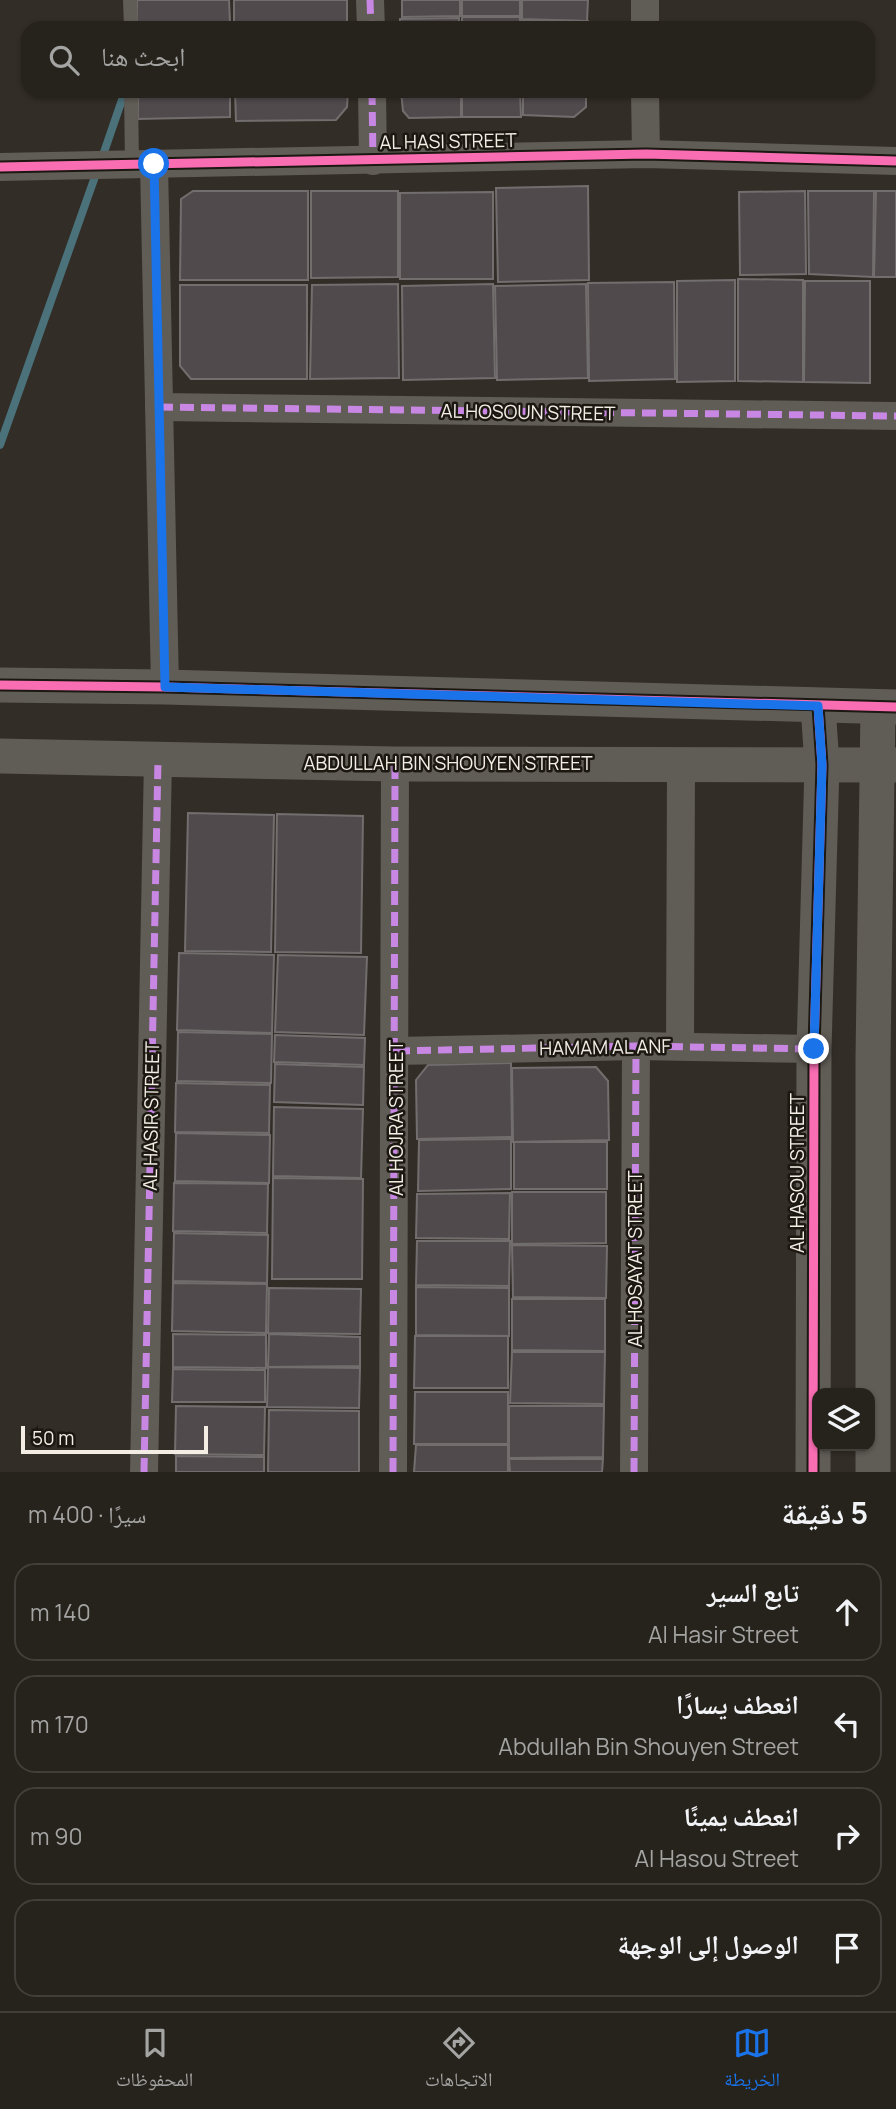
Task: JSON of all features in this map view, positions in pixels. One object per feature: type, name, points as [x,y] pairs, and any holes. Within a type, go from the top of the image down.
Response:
[{"type":"street","points":[[370,0],[370,21]]},
{"type":"street","points":[[645,0],[645,21]]},
{"type":"street","points":[[372,98],[373,161]]},
{"type":"street","points":[[645,98],[646,154]]},
{"type":"street","name":"AL HASI STREET","points":[[0,167],[646,154],[896,161]]},
{"type":"street","points":[[143,164],[159,407],[165,687]]},
{"type":"street","name":"AL HOSOUN STREET","points":[[159,407],[896,416]]},
{"type":"street","points":[[0,685],[887,707],[885,1058],[873,1472]]},
{"type":"street","name":"AL HASOU STREET","points":[[813,1472],[814,1049],[822,765],[818,706]]},
{"type":"street","name":"ABDULLAH BIN SHOUYEN STREET","points":[[0,755],[395,764],[887,765]]},
{"type":"street","name":"AL HASIR STREET","points":[[144,1472],[158,760]]},
{"type":"street","name":"AL HOJRA STREET","points":[[393,1472],[395,764]]},
{"type":"street","points":[[680,1046],[681,765]]},
{"type":"street","name":"HAMAM AL ANF","points":[[396,1051],[636,1046],[814,1049]]},
{"type":"street","name":"AL HOSAYAT STREET","points":[[634,1472],[636,1046]]},
{"type":"lane","points":[[130,0],[131,21]]},
{"type":"lane","points":[[132,98],[143,164]]},
{"type":"building","points":[[137,0],[229,0],[230,21],[137,21]]},
{"type":"building","points":[[234,0],[347,0],[347,21],[234,21]]},
{"type":"building","points":[[402,0],[460,0],[460,16],[402,17]]},
{"type":"building","points":[[462,0],[520,0],[520,16],[462,16]]},
{"type":"building","points":[[522,0],[588,0],[587,21],[522,19]]},
{"type":"building","points":[[462,17],[520,17],[520,21],[462,21]]},
{"type":"building","points":[[459,18],[459,21],[400,21]]},
{"type":"building","points":[[522,20],[588,21],[522,21]]},
{"type":"building","points":[[138,98],[230,98],[230,117],[138,119]]},
{"type":"building","points":[[235,98],[348,98],[347,107],[336,120],[236,121]]},
{"type":"building","points":[[402,98],[461,98],[461,117],[409,118],[403,111]]},
{"type":"building","points":[[462,98],[520,98],[521,117],[462,117]]},
{"type":"building","points":[[523,98],[586,98],[586,107],[574,117],[523,115]]},
{"type":"building","points":[[588,186],[589,280],[498,282],[496,188]]},
{"type":"building","points":[[193,191],[308,191],[308,280],[180,280],[181,199]]},
{"type":"building","points":[[311,191],[398,191],[398,277],[311,278]]},
{"type":"building","points":[[805,191],[806,274],[740,275],[739,192]]},
{"type":"building","points":[[808,191],[874,191],[873,277],[809,274]]},
{"type":"building","points":[[876,191],[896,191],[896,277],[874,277]]},
{"type":"building","points":[[493,192],[493,279],[400,279],[400,193]]},
{"type":"building","points":[[738,279],[803,280],[803,382],[738,381]]},
{"type":"building","points":[[735,280],[735,381],[677,382],[677,281]]},
{"type":"building","points":[[805,281],[870,281],[870,383],[804,382]]},
{"type":"building","points":[[674,282],[675,379],[589,381],[588,283]]},
{"type":"building","points":[[398,284],[399,378],[310,379],[312,285]]},
{"type":"building","points":[[493,284],[495,378],[403,380],[402,286]]},
{"type":"building","points":[[586,284],[588,378],[497,380],[495,286]]},
{"type":"building","points":[[180,285],[307,285],[307,379],[191,379],[180,366]]},
{"type":"building","points":[[188,813],[274,815],[271,952],[185,951]]},
{"type":"building","points":[[277,814],[363,816],[361,953],[275,952]]},
{"type":"building","points":[[179,953],[274,955],[272,1033],[177,1030]]},
{"type":"building","points":[[278,955],[367,957],[364,1035],[275,1032]]},
{"type":"building","points":[[178,1032],[272,1034],[271,1083],[177,1081]]},
{"type":"building","points":[[275,1035],[365,1038],[364,1065],[274,1062]]},
{"type":"building","points":[[511,1063],[512,1137],[417,1139],[416,1080],[428,1065]]},
{"type":"building","points":[[275,1064],[364,1067],[363,1105],[274,1102]]},
{"type":"building","points":[[596,1067],[608,1081],[609,1140],[513,1142],[512,1068]]},
{"type":"building","points":[[176,1083],[270,1085],[269,1133],[175,1132]]},
{"type":"building","points":[[274,1107],[363,1109],[361,1178],[273,1176]]},
{"type":"building","points":[[176,1133],[270,1135],[269,1183],[175,1181]]},
{"type":"building","points":[[511,1139],[511,1189],[418,1191],[419,1140]]},
{"type":"building","points":[[514,1142],[607,1142],[607,1189],[514,1189]]},
{"type":"building","points":[[273,1178],[363,1179],[362,1279],[272,1279]]},
{"type":"building","points":[[174,1183],[268,1184],[267,1233],[173,1231]]},
{"type":"building","points":[[512,1192],[606,1192],[606,1243],[512,1244]]},
{"type":"building","points":[[510,1193],[509,1239],[416,1238],[417,1194]]},
{"type":"building","points":[[174,1233],[268,1235],[267,1283],[173,1281]]},
{"type":"building","points":[[417,1241],[510,1241],[509,1286],[416,1285]]},
{"type":"building","points":[[512,1245],[607,1246],[606,1298],[513,1297]]},
{"type":"building","points":[[173,1283],[267,1284],[266,1333],[172,1331]]},
{"type":"building","points":[[416,1287],[509,1288],[509,1336],[416,1335]]},
{"type":"building","points":[[269,1288],[361,1289],[360,1334],[268,1333]]},
{"type":"building","points":[[512,1299],[605,1299],[605,1351],[512,1350]]},
{"type":"building","points":[[173,1334],[266,1335],[266,1368],[173,1367]]},
{"type":"building","points":[[269,1334],[360,1337],[360,1366],[268,1367]]},
{"type":"building","points":[[415,1336],[508,1336],[508,1388],[414,1388]]},
{"type":"building","points":[[512,1352],[605,1352],[604,1404],[510,1403]]},
{"type":"building","points":[[268,1367],[360,1368],[359,1408],[267,1407]]},
{"type":"building","points":[[173,1369],[265,1370],[265,1402],[172,1402]]},
{"type":"building","points":[[415,1392],[508,1392],[508,1444],[414,1444]]},
{"type":"building","points":[[176,1406],[265,1407],[264,1455],[175,1454]]},
{"type":"building","points":[[509,1406],[604,1406],[603,1457],[509,1458]]},
{"type":"building","points":[[269,1410],[359,1411],[359,1472],[268,1472]]},
{"type":"building","points":[[416,1445],[508,1445],[508,1472],[414,1472]]},
{"type":"building","points":[[176,1456],[264,1457],[264,1472],[176,1472]]},
{"type":"building","points":[[509,1459],[603,1459],[602,1472],[510,1472]]},
{"type":"waterway","points":[[150,21],[157,0]]},
{"type":"waterway","points":[[102,158],[123,98]]},
{"type":"waterway","points":[[0,445],[97,171]]},
{"type":"marked path","points":[[370,0],[371,21]]},
{"type":"marked path","points":[[372,98],[373,161]]},
{"type":"marked path","points":[[154,164],[165,687]]},
{"type":"marked path","points":[[159,407],[896,416]]},
{"type":"marked path","points":[[144,1472],[158,759]]},
{"type":"marked path","points":[[393,1472],[395,764]]},
{"type":"marked path","points":[[396,1051],[636,1046],[814,1049]]},
{"type":"marked path","points":[[634,1472],[636,1046]]},
{"type":"cycle path","points":[[0,167],[646,154],[896,161]]},
{"type":"cycle path","points":[[0,685],[896,707]]},
{"type":"cycle path","points":[[813,1472],[814,1049],[822,765],[818,706]]},
{"type":"route","points":[[154,164],[165,687],[818,706],[822,765],[814,1049]]}]
